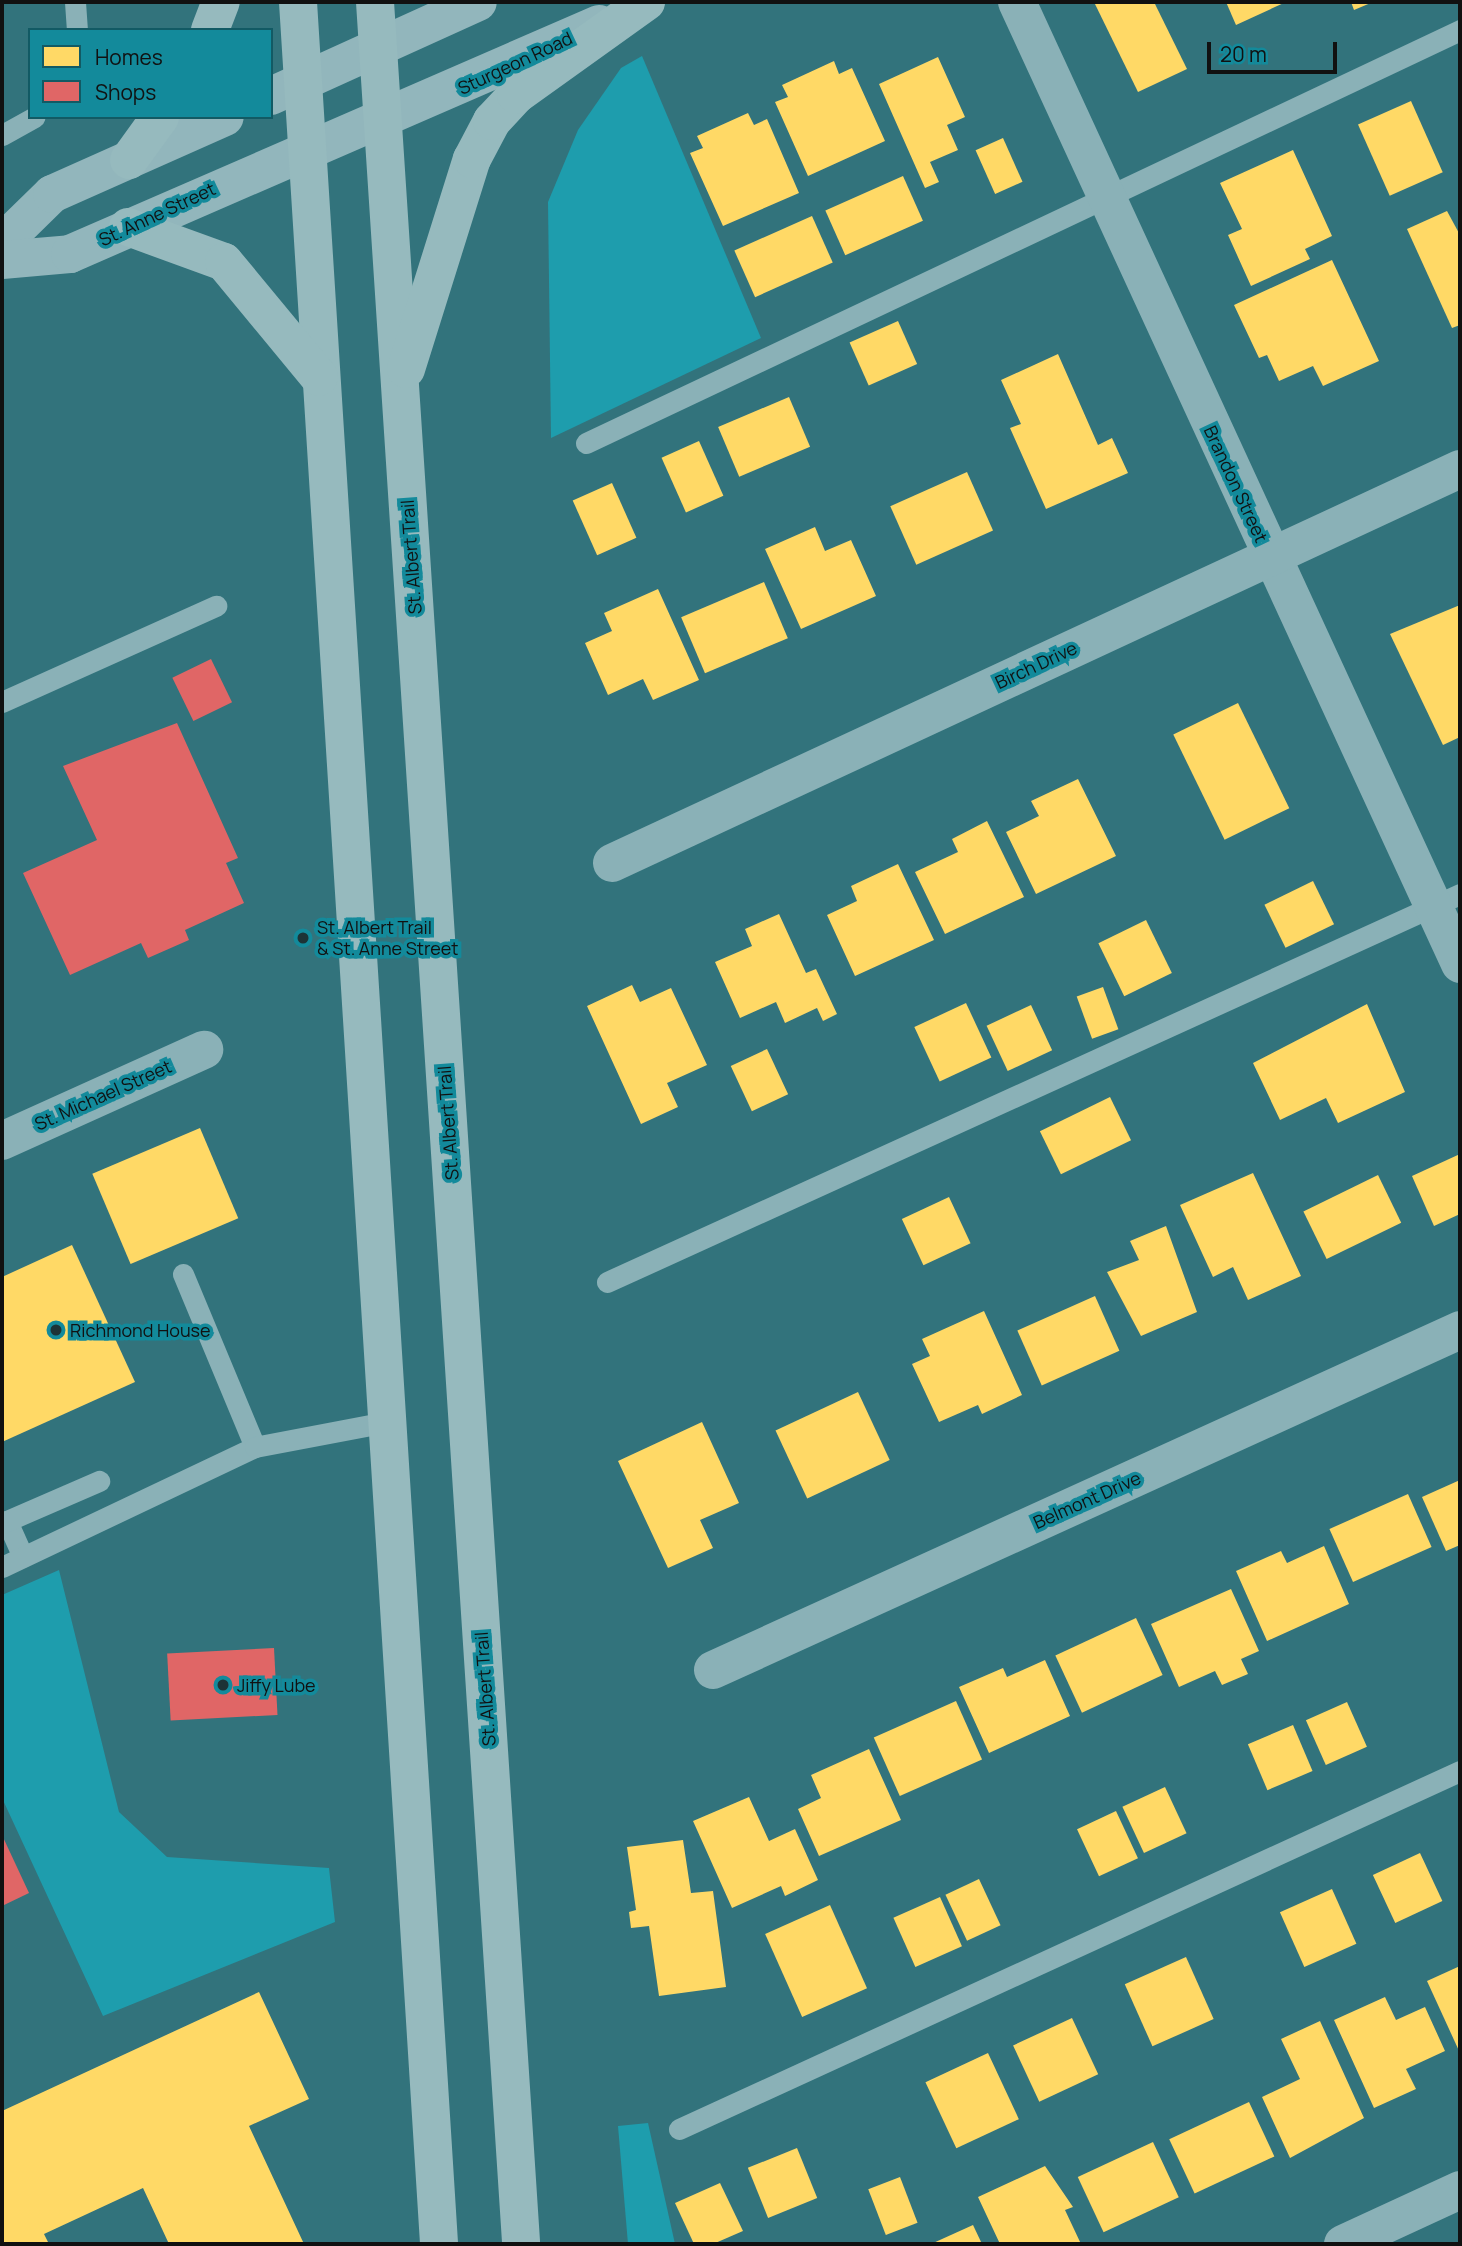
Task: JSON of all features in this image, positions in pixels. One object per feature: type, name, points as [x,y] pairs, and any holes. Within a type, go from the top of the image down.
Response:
[{"type":"main road","points":[[212,28],[221,2]]},
{"type":"main road","points":[[298,2],[288,88],[307,151],[319,377],[439,2244]]},
{"type":"main road","name":"St. Albert Trail","points":[[375,2],[521,2244]]},
{"type":"main road","points":[[400,384],[472,159],[492,121],[516,95],[645,2]]},
{"type":"main road","points":[[129,160],[159,119]]},
{"type":"main road","points":[[128,227],[224,262],[319,377]]},
{"type":"street","points":[[288,88],[478,2]]},
{"type":"street","name":"Sturgeon Road","points":[[307,151],[382,118],[454,92],[645,2]]},
{"type":"street","name":"Brandon Street","points":[[1017,2],[1102,195],[1269,557],[1447,900],[1460,964]]},
{"type":"street","points":[[2,243],[52,194],[221,119]]},
{"type":"street","name":"St. Anne Street","points":[[2,260],[70,254],[307,151]]},
{"type":"street","name":"Birch Drive","points":[[612,863],[1460,469]]},
{"type":"street","name":"St. Michael Street","points":[[2,1141],[204,1050]]},
{"type":"street","name":"Belmont Drive","points":[[713,1670],[1460,1330]]},
{"type":"street","points":[[1343,2244],[1460,2190]]},
{"type":"lane","points":[[75,2],[77,28]]},
{"type":"lane","points":[[586,443],[1102,195],[1460,30]]},
{"type":"lane","points":[[2,135],[30,119]]},
{"type":"lane","points":[[2,702],[216,606]]},
{"type":"lane","points":[[607,1282],[1447,900]]},
{"type":"lane","points":[[183,1274],[254,1447]]},
{"type":"lane","points":[[2,1567],[254,1447],[386,1422]]},
{"type":"lane","points":[[23,1556],[4,1522],[99,1481]]},
{"type":"lane","points":[[679,2129],[1460,1771]]},
{"type":"shaded area","points":[[642,56],[761,338],[551,438],[548,202],[578,130],[621,68]]},
{"type":"shaded area","points":[[59,1570],[119,1812],[167,1857],[329,1868],[335,1922],[103,2016],[2,1798],[2,1595]]},
{"type":"shaded area","points":[[648,2123],[675,2244],[628,2244],[618,2126]]},
{"type":"building: Homes","points":[[1094,2],[1154,2],[1187,69],[1138,92]]},
{"type":"building: Homes","points":[[1226,2],[1286,2],[1236,25]]},
{"type":"building: Homes","points":[[1351,2],[1373,2],[1354,10]]},
{"type":"building: Homes","points":[[938,57],[965,117],[947,125],[958,150],[930,162],[939,182],[925,188],[879,84]]},
{"type":"building: Homes","points":[[834,61],[839,74],[852,68],[885,141],[808,176],[775,102],[788,97],[782,85]]},
{"type":"building: Homes","points":[[1411,101],[1443,172],[1390,196],[1358,125]]},
{"type":"building: Homes","points":[[748,113],[754,125],[767,119],[799,193],[723,226],[690,153],[703,148],[697,136]]},
{"type":"building: Homes","points":[[1003,138],[1023,182],[995,194],[976,150]]},
{"type":"building: Homes","points":[[1293,150],[1332,236],[1305,249],[1310,259],[1251,286],[1228,235],[1242,229],[1220,183]]},
{"type":"building: Homes","points":[[903,176],[923,221],[845,255],[825,211]]},
{"type":"building: Homes","points":[[1447,211],[1460,235],[1460,325],[1452,328],[1407,229]]},
{"type":"building: Homes","points":[[812,216],[833,263],[755,297],[734,251]]},
{"type":"building: Homes","points":[[1332,260],[1379,361],[1323,386],[1313,366],[1279,381],[1267,355],[1259,358],[1234,305]]},
{"type":"building: Homes","points":[[898,321],[917,364],[869,385],[850,343]]},
{"type":"building: Homes","points":[[1058,354],[1098,445],[1112,438],[1128,473],[1046,509],[1010,428],[1021,424],[1001,380]]},
{"type":"building: Homes","points":[[789,397],[810,447],[739,477],[718,427]]},
{"type":"building: Homes","points":[[699,441],[723,496],[686,512],[662,458]]},
{"type":"building: Homes","points":[[967,472],[993,530],[916,565],[890,506]]},
{"type":"building: Homes","points":[[612,483],[636,538],[597,555],[573,500]]},
{"type":"building: Homes","points":[[815,527],[825,551],[851,540],[876,596],[801,629],[765,549]]},
{"type":"building: Homes","points":[[764,582],[788,638],[705,673],[681,617]]},
{"type":"building: Homes","points":[[658,589],[699,680],[653,700],[643,679],[608,695],[585,643],[612,631],[604,613]]},
{"type":"building: Homes","points":[[1460,605],[1460,737],[1443,745],[1390,634]]},
{"type":"building: Homes","points":[[1238,703],[1289,808],[1225,840],[1173,735]]},
{"type":"building: Homes","points":[[1078,779],[1116,856],[1036,894],[1006,832],[1039,816],[1031,801]]},
{"type":"building: Homes","points":[[987,821],[1024,897],[945,934],[915,872],[958,852],[952,839]]},
{"type":"building: Homes","points":[[898,864],[934,940],[855,976],[827,915],[857,901],[851,886]]},
{"type":"building: Homes","points":[[1313,881],[1334,924],[1286,948],[1264,905]]},
{"type":"building: Homes","points":[[779,914],[806,973],[816,969],[837,1014],[823,1021],[817,1008],[785,1023],[776,1002],[740,1018],[715,962],[752,946],[745,929]]},
{"type":"building: Homes","points":[[1146,920],[1172,973],[1124,996],[1098,943]]},
{"type":"building: Homes","points":[[632,985],[640,1002],[671,988],[707,1065],[667,1083],[678,1107],[641,1124],[587,1006]]},
{"type":"building: Homes","points":[[1103,987],[1118,1029],[1092,1039],[1077,997]]},
{"type":"building: Homes","points":[[966,1003],[991,1057],[940,1081],[914,1027]]},
{"type":"building: Homes","points":[[1367,1004],[1405,1092],[1338,1123],[1326,1098],[1280,1120],[1253,1063]]},
{"type":"building: Homes","points":[[1031,1005],[1052,1050],[1008,1071],[987,1026]]},
{"type":"building: Homes","points":[[767,1049],[788,1094],[752,1111],[731,1066]]},
{"type":"building: Homes","points":[[1110,1097],[1131,1140],[1061,1174],[1040,1131]]},
{"type":"building: Homes","points":[[200,1128],[238,1218],[131,1264],[92,1174]]},
{"type":"building: Homes","points":[[1460,1154],[1460,1214],[1434,1226],[1412,1176]]},
{"type":"building: Homes","points":[[1253,1173],[1301,1276],[1248,1300],[1233,1267],[1213,1277],[1180,1205]]},
{"type":"building: Homes","points":[[1378,1175],[1401,1223],[1327,1259],[1303,1211]]},
{"type":"building: Homes","points":[[949,1197],[971,1243],[923,1265],[902,1219]]},
{"type":"building: Homes","points":[[1166,1226],[1197,1312],[1141,1336],[1107,1272],[1139,1260],[1130,1241]]},
{"type":"building: Homes","name":"Richmond House","points":[[72,1245],[135,1382],[2,1442],[2,1277]]},
{"type":"building: Homes","points":[[1095,1296],[1119,1351],[1042,1385],[1017,1331]]},
{"type":"building: Homes","points":[[984,1311],[1022,1395],[982,1414],[978,1405],[939,1422],[912,1364],[930,1356],[922,1339]]},
{"type":"building: Homes","points":[[858,1392],[890,1460],[807,1498],[776,1430]]},
{"type":"building: Homes","points":[[702,1422],[739,1503],[700,1520],[713,1548],[668,1568],[618,1461]]},
{"type":"building: Homes","points":[[1460,1480],[1460,1545],[1446,1551],[1422,1497]]},
{"type":"building: Homes","points":[[1408,1494],[1432,1547],[1353,1582],[1329,1529]]},
{"type":"building: Homes","points":[[1324,1546],[1349,1604],[1267,1641],[1236,1571],[1281,1551],[1287,1563]]},
{"type":"building: Homes","points":[[1231,1589],[1259,1651],[1241,1659],[1248,1674],[1222,1685],[1215,1671],[1179,1687],[1151,1624]]},
{"type":"building: Homes","points":[[1136,1618],[1163,1675],[1082,1713],[1055,1656]]},
{"type":"building: Homes","points":[[1045,1660],[1070,1716],[989,1753],[959,1687],[1003,1668],[1007,1677]]},
{"type":"building: Homes","points":[[956,1701],[982,1759],[900,1796],[874,1738]]},
{"type":"building: Homes","points":[[1347,1702],[1367,1747],[1326,1765],[1306,1720]]},
{"type":"building: Homes","points":[[1293,1725],[1313,1771],[1267,1790],[1248,1744]]},
{"type":"building: Homes","points":[[869,1749],[901,1820],[819,1856],[798,1809],[821,1798],[811,1775]]},
{"type":"building: Homes","points":[[1165,1787],[1187,1833],[1144,1853],[1122,1807]]},
{"type":"building: Homes","points":[[749,1797],[769,1841],[795,1829],[818,1880],[785,1896],[781,1886],[732,1908],[693,1821]]},
{"type":"building: Homes","points":[[1116,1811],[1138,1858],[1099,1876],[1077,1829]]},
{"type":"building: Homes","points":[[683,1840],[691,1893],[713,1891],[726,1987],[659,1996],[649,1926],[631,1928],[629,1912],[636,1910],[627,1847]]},
{"type":"building: Homes","points":[[1420,1853],[1442,1901],[1395,1923],[1373,1875]]},
{"type":"building: Homes","points":[[979,1879],[1001,1925],[967,1941],[945,1895]]},
{"type":"building: Homes","points":[[1332,1889],[1356,1944],[1304,1967],[1280,1912]]},
{"type":"building: Homes","points":[[940,1897],[962,1946],[915,1967],[893,1918]]},
{"type":"building: Homes","points":[[830,1905],[867,1988],[802,2017],[765,1934]]},
{"type":"building: Homes","points":[[1186,1957],[1214,2019],[1152,2046],[1125,1984]]},
{"type":"building: Homes","points":[[1460,1966],[1460,2053],[1427,1981]]},
{"type":"building: Homes","points":[[259,1992],[309,2099],[249,2126],[304,2244],[169,2244],[143,2188],[44,2234],[49,2244],[2,2244],[2,2111]]},
{"type":"building: Homes","points":[[1385,1997],[1396,2020],[1425,2007],[1445,2051],[1406,2069],[1416,2089],[1374,2108],[1334,2020]]},
{"type":"building: Homes","points":[[1072,2018],[1098,2074],[1039,2102],[1013,2045]]},
{"type":"building: Homes","points":[[1320,2021],[1364,2118],[1290,2158],[1262,2097],[1300,2079],[1281,2039]]},
{"type":"building: Homes","points":[[988,2053],[1019,2119],[956,2148],[925,2082]]},
{"type":"building: Homes","points":[[1249,2102],[1274,2156],[1195,2194],[1169,2139]]},
{"type":"building: Homes","points":[[1153,2142],[1179,2197],[1104,2232],[1078,2177]]},
{"type":"building: Homes","points":[[797,2148],[817,2198],[768,2218],[748,2168]]},
{"type":"building: Homes","points":[[1045,2166],[1073,2207],[1065,2210],[1081,2244],[1000,2244],[978,2197]]},
{"type":"building: Homes","points":[[900,2177],[918,2223],[886,2235],[868,2189]]},
{"type":"building: Homes","points":[[720,2183],[743,2231],[713,2244],[694,2244],[675,2203]]},
{"type":"building: Homes","points":[[973,2225],[982,2244],[931,2244]]},
{"type":"building: Shops","points":[[211,659],[232,702],[193,721],[172,678]]},
{"type":"building: Shops","points":[[177,723],[238,858],[226,863],[244,903],[185,930],[189,940],[148,958],[141,943],[70,975],[23,873],[97,840],[63,766]]},
{"type":"building: Shops","name":"Jiffy Lube","points":[[274,1648],[278,1715],[171,1721],[167,1654]]},
{"type":"building: Shops","points":[[2,1835],[29,1893],[2,1906]]},
{"type":"place","name":"St. Albert Trail & St. Anne Street","points":[[303,938]]},
{"type":"place","name":"Richmond House","points":[[56,1330]]},
{"type":"place","name":"Jiffy Lube","points":[[223,1685]]}]
